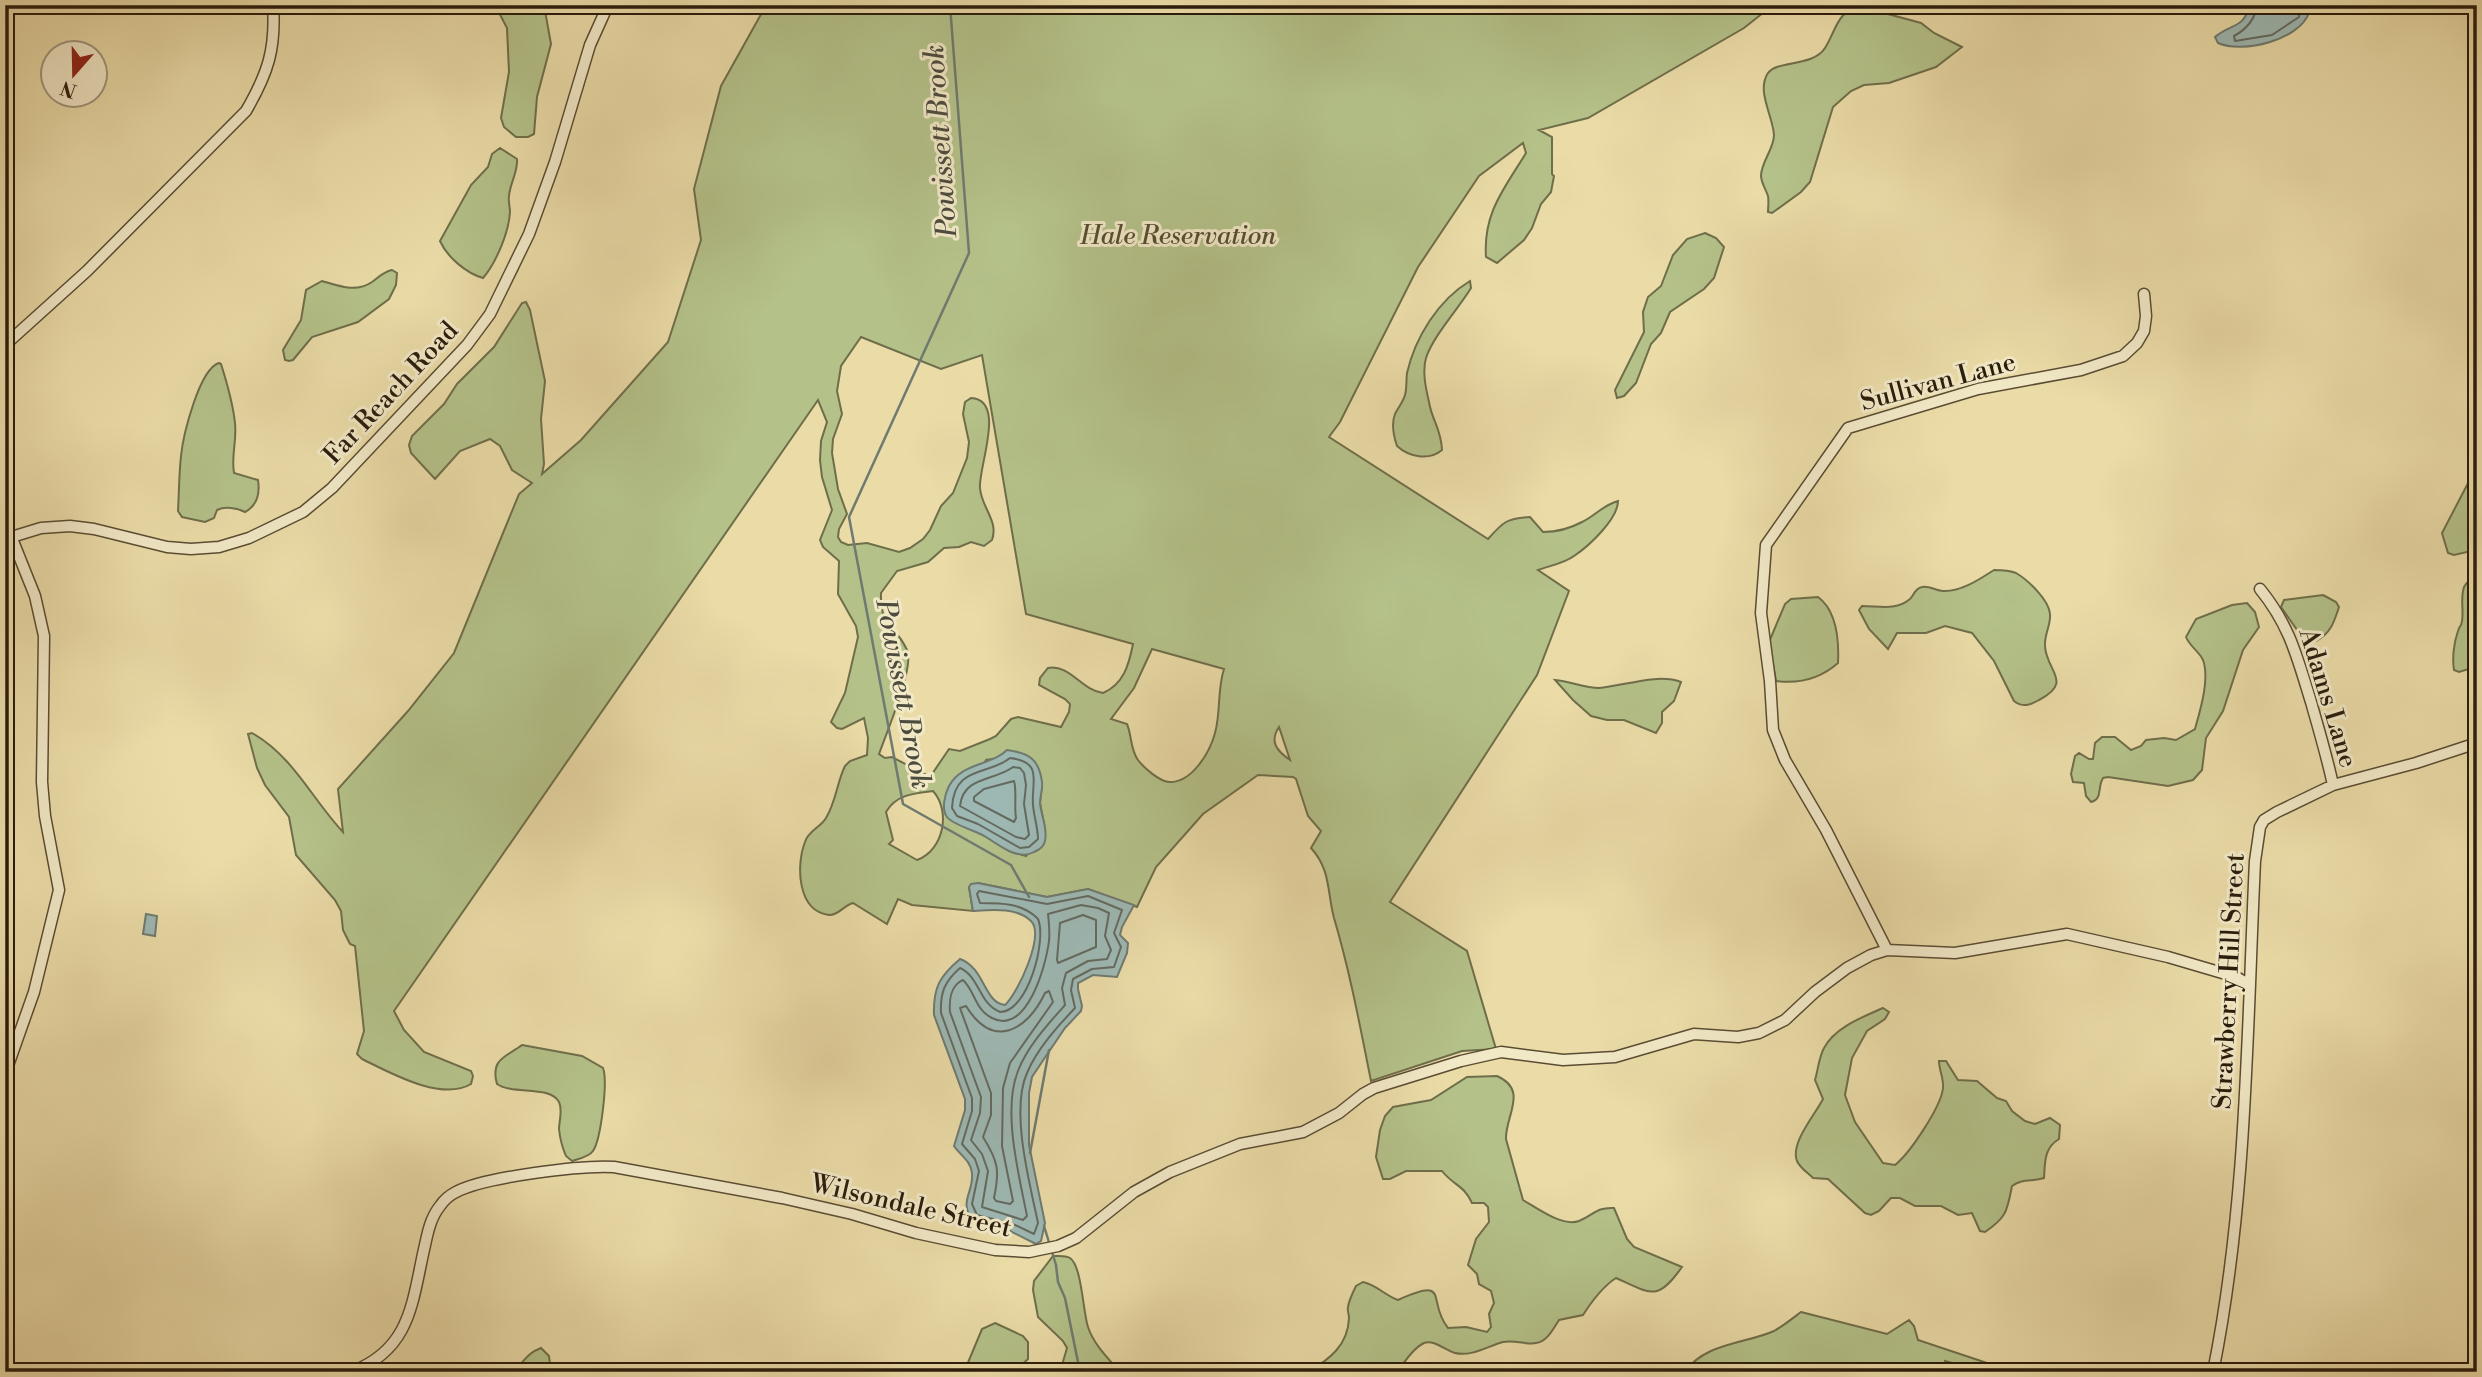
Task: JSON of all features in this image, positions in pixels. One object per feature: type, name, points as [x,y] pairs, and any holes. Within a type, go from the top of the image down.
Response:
[{"type":"street","points":[[5,345],[87,271],[246,111],[262,84],[270,60],[275,32],[273,5]]},
{"type":"street","name":"Far Reach Road","points":[[8,537],[41,528],[70,526],[94,529],[167,547],[219,547],[249,538],[303,512],[332,488],[467,345],[490,314],[530,234],[590,45],[608,5]]},
{"type":"street","name":"Sullivan Lane","points":[[1887,950],[1826,830],[1786,760],[1773,730],[1761,612],[1766,545],[1848,428],[1978,389],[2081,370],[2123,356],[2137,343],[2144,331],[2144,294]]},
{"type":"street","points":[[5,1074],[34,992],[59,890],[42,782],[44,636],[35,596],[8,537]]},
{"type":"street","name":"Adams Lane","points":[[2260,589],[2273,605],[2296,650],[2325,747],[2333,785]]},
{"type":"street","name":"Strawberry Hill Street","points":[[2213,1372],[2227,1295],[2237,1213],[2257,838],[2260,827],[2270,815],[2333,785],[2416,763],[2477,743]]},
{"type":"street","name":"Wilsondale Street","points":[[351,1372],[387,1352],[400,1334],[411,1302],[429,1226],[441,1204],[457,1191],[501,1180],[592,1166],[614,1167],[782,1198],[852,1214],[916,1233],[995,1250],[1047,1249],[1076,1238],[1134,1192],[1170,1172],[1240,1144],[1303,1132],[1339,1113],[1374,1088],[1461,1061],[1502,1052],[1563,1059],[1604,1058],[1629,1055],[1694,1034],[1738,1037],[1759,1033],[1785,1020],[1815,992],[1847,968],[1887,950],[1955,953],[2067,934],[2168,957],[2235,977],[2250,985]]},
{"type":"green space","points":[[495,5],[544,5],[551,44],[537,97],[534,134],[528,137],[516,137],[504,127],[501,118],[509,72],[507,28]]},
{"type":"green space","name":"Hale Reservation","points":[[763,5],[1773,5],[1744,28],[1588,118],[1539,130],[1552,137],[1554,176],[1551,192],[1541,204],[1532,228],[1524,240],[1497,263],[1486,257],[1488,227],[1503,190],[1526,153],[1523,143],[1479,176],[1418,267],[1340,422],[1329,437],[1488,539],[1502,525],[1516,518],[1530,517],[1543,532],[1558,530],[1587,520],[1618,501],[1608,524],[1587,546],[1566,561],[1538,570],[1569,591],[1537,675],[1390,902],[1467,951],[1496,1049],[1462,1051],[1371,1081],[1325,873],[1311,848],[1321,831],[1308,816],[1293,777],[1258,775],[1203,814],[1156,867],[1137,907],[1088,889],[1047,897],[978,883],[969,887],[973,911],[912,905],[898,899],[887,924],[853,903],[832,915],[818,912],[810,905],[800,874],[805,842],[829,812],[845,766],[850,761],[867,755],[868,738],[864,718],[842,729],[831,722],[845,693],[858,637],[856,626],[838,594],[839,561],[823,547],[820,540],[832,510],[820,460],[821,441],[827,422],[818,400],[394,1011],[404,1030],[424,1052],[471,1071],[471,1084],[459,1089],[430,1087],[386,1071],[357,1054],[364,1031],[355,946],[350,944],[343,930],[341,911],[335,900],[296,855],[289,817],[265,785],[257,768],[248,734],[252,733],[266,743],[291,766],[343,832],[338,789],[408,711],[454,653],[519,494],[532,483],[512,470],[500,446],[490,439],[460,451],[435,479],[411,453],[409,445],[412,436],[444,404],[457,384],[494,347],[522,303],[526,302],[530,310],[545,381],[541,419],[544,464],[542,474],[581,440],[668,342],[701,240],[694,189],[721,86],[764,9]],"holes":[[[861,337],[941,369],[982,355],[1026,614],[1133,644],[1121,679],[1103,693],[1088,687],[1063,670],[1048,668],[1040,678],[1039,685],[1070,704],[1061,727],[1018,717],[1011,719],[990,739],[960,751],[949,749],[930,777],[892,757],[885,758],[879,754],[904,685],[908,658],[907,650],[883,613],[881,593],[897,571],[928,562],[944,548],[959,547],[971,542],[984,546],[992,540],[992,520],[980,488],[989,422],[982,402],[971,398],[965,402],[963,414],[969,442],[967,458],[953,493],[941,506],[923,539],[899,552],[867,543],[848,545],[838,537],[847,514],[838,489],[832,453],[833,439],[842,414],[837,391],[841,366]],[[1152,649],[1224,669],[1213,741],[1199,765],[1185,777],[1169,782],[1152,774],[1135,756],[1127,724],[1111,719],[1134,688]],[[1279,727],[1290,760],[1276,746],[1276,732]],[[999,758],[1042,785],[1040,803],[1045,829],[1026,856],[1009,851],[975,830],[954,822],[986,760]],[[933,791],[939,799],[943,819],[939,839],[926,855],[917,860],[889,844],[893,840],[886,812],[895,801]]]},
{"type":"green space","points":[[1862,7],[1921,23],[1962,47],[1936,67],[1889,83],[1864,85],[1851,91],[1833,107],[1810,182],[1772,213],[1768,212],[1768,196],[1761,176],[1774,135],[1764,96],[1768,73],[1779,66],[1804,61],[1819,54],[1842,16]]},
{"type":"green space","points":[[500,148],[517,159],[517,164],[510,191],[507,229],[497,256],[483,278],[458,264],[440,241],[471,185],[488,167],[492,154]]},
{"type":"green space","points":[[1705,233],[1716,238],[1724,247],[1714,278],[1704,289],[1670,312],[1661,333],[1651,344],[1636,383],[1624,396],[1617,398],[1615,390],[1644,332],[1643,312],[1648,297],[1661,286],[1673,255],[1687,239]]},
{"type":"green space","points":[[392,270],[397,273],[396,285],[389,299],[358,322],[312,337],[293,360],[285,360],[283,350],[301,320],[306,290],[322,281],[360,287]]},
{"type":"green space","points":[[1470,281],[1471,288],[1429,349],[1425,363],[1424,375],[1430,409],[1442,450],[1431,456],[1413,455],[1397,446],[1393,426],[1395,414],[1405,395],[1411,360],[1422,334],[1438,309]]},
{"type":"green space","points":[[219,363],[234,416],[234,473],[258,480],[259,489],[255,502],[245,512],[231,508],[220,509],[214,518],[205,522],[182,517],[178,511],[180,463],[193,404],[205,377]]},
{"type":"green space","points":[[2477,466],[2477,557],[2471,551],[2454,555],[2448,553],[2442,533]]},
{"type":"green space","points":[[1994,570],[2011,571],[2021,576],[2037,591],[2049,609],[2045,646],[2057,682],[2049,694],[2030,704],[2023,705],[2014,701],[1994,661],[1972,633],[1945,626],[1926,633],[1897,633],[1888,649],[1869,629],[1859,610],[1862,606],[1887,607],[1905,603],[1922,587],[1943,591],[1957,589]]},
{"type":"green space","points":[[2477,570],[2477,605],[2473,624],[2477,626],[2476,653],[2469,669],[2459,672],[2454,670],[2453,655],[2462,621],[2463,591]]},
{"type":"green space","points":[[2323,595],[2336,602],[2339,607],[2329,631],[2316,641],[2302,637],[2281,607],[2284,600]]},
{"type":"green space","points":[[1818,597],[1833,618],[1838,663],[1809,679],[1776,681],[1769,642],[1785,604],[1791,599]]},
{"type":"green space","points":[[2247,603],[2255,612],[2259,627],[2243,650],[2223,711],[2206,738],[2202,770],[2193,780],[2168,786],[2103,778],[2097,798],[2091,802],[2086,796],[2084,783],[2073,782],[2071,774],[2075,756],[2079,753],[2093,759],[2095,743],[2102,737],[2115,737],[2131,750],[2141,746],[2146,740],[2176,740],[2195,729],[2204,695],[2205,668],[2203,660],[2186,637],[2196,619],[2232,605]]},
{"type":"green space","points":[[1651,679],[1681,682],[1674,701],[1662,712],[1662,723],[1656,733],[1624,720],[1591,716],[1555,680],[1599,688]]},
{"type":"green space","points":[[1883,1008],[1889,1012],[1885,1019],[1867,1031],[1852,1058],[1845,1095],[1855,1122],[1883,1163],[1895,1165],[1909,1151],[1931,1118],[1943,1088],[1939,1061],[1946,1061],[1958,1080],[1977,1081],[1997,1098],[2006,1101],[2012,1111],[2025,1121],[2035,1124],[2050,1118],[2060,1125],[2059,1139],[2050,1147],[2046,1156],[2044,1178],[2012,1186],[2005,1213],[1985,1232],[1980,1231],[1972,1213],[1958,1215],[1941,1206],[1915,1206],[1900,1198],[1891,1198],[1879,1211],[1871,1215],[1865,1213],[1828,1179],[1813,1178],[1797,1161],[1800,1138],[1823,1099],[1815,1080],[1824,1048],[1842,1028]]},
{"type":"green space","points":[[522,1045],[582,1056],[603,1068],[605,1085],[601,1123],[596,1145],[589,1155],[572,1161],[566,1156],[559,1129],[560,1105],[554,1097],[497,1084],[495,1076],[498,1064]]},
{"type":"green space","points":[[1497,1076],[1507,1082],[1514,1096],[1506,1139],[1523,1200],[1550,1216],[1572,1222],[1599,1210],[1614,1208],[1627,1239],[1634,1247],[1682,1267],[1666,1286],[1653,1292],[1616,1278],[1606,1286],[1583,1315],[1559,1320],[1540,1342],[1503,1342],[1461,1354],[1428,1342],[1413,1352],[1398,1372],[1308,1372],[1324,1362],[1341,1344],[1348,1328],[1350,1299],[1356,1286],[1363,1282],[1398,1300],[1426,1290],[1432,1291],[1448,1328],[1466,1327],[1487,1332],[1491,1327],[1489,1314],[1494,1303],[1491,1291],[1479,1284],[1477,1274],[1468,1265],[1476,1239],[1489,1222],[1488,1207],[1484,1203],[1472,1203],[1466,1193],[1442,1171],[1406,1171],[1390,1179],[1383,1179],[1376,1157],[1380,1130],[1385,1116],[1393,1107],[1431,1100],[1467,1077]]},
{"type":"green space","points":[[1053,1256],[1068,1257],[1074,1263],[1091,1334],[1120,1372],[1060,1372],[1067,1348],[1038,1317],[1033,1290],[1034,1281]]},
{"type":"green space","points":[[1801,1312],[1887,1334],[1909,1320],[1918,1340],[1990,1364],[2024,1372],[1984,1372],[1945,1361],[1942,1372],[1686,1372],[1702,1355],[1774,1331]]},
{"type":"green space","points":[[995,1323],[1023,1336],[1028,1342],[1028,1359],[1014,1372],[964,1372],[982,1329]]},
{"type":"green space","points":[[541,1348],[549,1356],[551,1372],[511,1372],[532,1353]]},
{"type":"water","points":[[2250,5],[2304,5],[2309,13],[2294,31],[2269,42],[2241,47],[2218,43],[2215,37],[2244,19]]},
{"type":"water","points":[[1007,750],[1032,758],[1041,774],[1040,803],[1046,831],[1045,841],[1039,849],[1028,854],[1009,851],[954,823],[944,810],[949,786],[961,772]]},
{"type":"water","points":[[978,883],[1047,897],[1088,889],[1134,905],[1120,935],[1128,943],[1127,953],[1117,977],[1093,975],[1078,983],[1081,1011],[1065,1028],[1032,1077],[1029,1093],[1029,1145],[1045,1223],[1041,1241],[1036,1244],[1010,1231],[973,1221],[967,1208],[972,1180],[971,1169],[954,1146],[965,1110],[965,1099],[934,1015],[939,983],[960,959],[975,970],[993,998],[1005,1005],[1023,977],[1035,938],[1031,921],[1018,913],[1003,910],[973,911],[969,887]]},
{"type":"water","points":[[146,914],[157,916],[155,936],[143,934]]},
{"type":"waterway","name":"Powissett Brook","points":[[950,5],[969,253],[849,517],[903,804],[1011,865],[1029,897]]},
{"type":"waterway","name":"Powissett Brook","points":[[1030,1153],[1049,1050]]},
{"type":"waterway","name":"Powissett Brook","points":[[1044,1226],[1056,1265],[1058,1282],[1065,1298],[1080,1372]]}]
